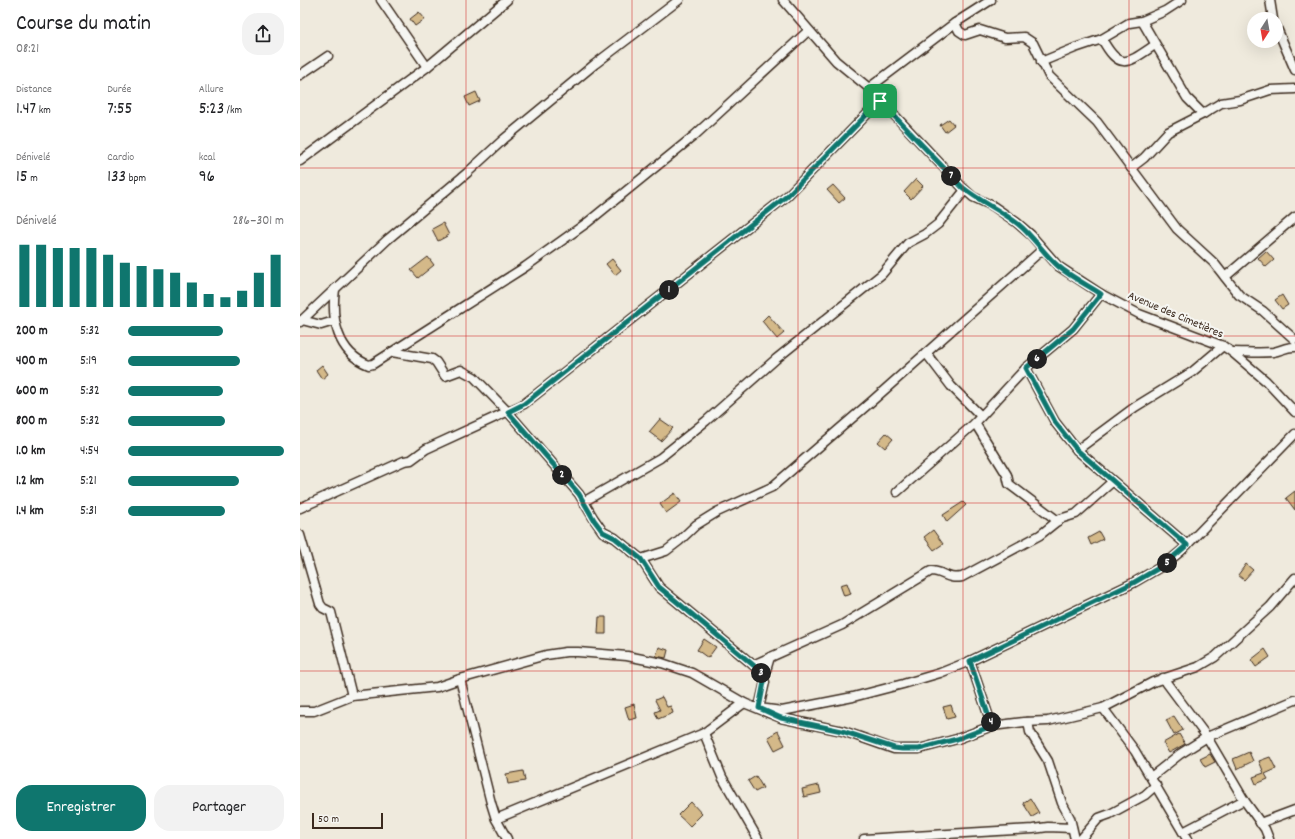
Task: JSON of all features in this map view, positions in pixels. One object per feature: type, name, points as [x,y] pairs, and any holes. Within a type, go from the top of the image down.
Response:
[{"type":"street","points":[[381,0],[427,67]]},
{"type":"street","points":[[300,161],[427,67],[506,0]]},
{"type":"street","points":[[301,321],[352,275],[387,240],[467,173],[504,139],[596,64],[679,0]]},
{"type":"street","name":"Avenue des Cimetières","points":[[783,0],[808,31],[844,69],[853,74],[868,88],[965,190],[1016,222],[1068,273],[1101,294],[1150,319],[1223,346],[1266,381],[1295,412]]},
{"type":"street","points":[[868,88],[955,23],[990,0]]},
{"type":"street","points":[[1041,62],[1074,48],[1102,39],[1130,23],[1142,21],[1165,11],[1182,0]]},
{"type":"street","points":[[1269,1],[1271,12]]},
{"type":"street","points":[[1142,21],[1187,98],[1203,114]]},
{"type":"street","points":[[955,23],[959,31],[965,35],[980,30],[1005,38],[1024,38],[1033,44],[1049,76],[1097,122],[1177,229],[1214,263],[1246,302],[1263,311],[1295,342],[1286,347],[1270,352],[1232,352]]},
{"type":"street","points":[[335,289],[333,306],[336,329],[344,345],[350,352],[361,361],[371,365],[525,267],[588,222],[695,135],[808,31]]},
{"type":"street","points":[[1102,39],[1114,59],[1121,62],[1138,57],[1155,45]]},
{"type":"street","points":[[1283,42],[1295,70]]},
{"type":"street","points":[[300,75],[328,56]]},
{"type":"street","points":[[1131,168],[1144,158],[1153,146],[1168,132],[1222,103],[1240,100],[1270,90],[1295,89]]},
{"type":"street","points":[[300,508],[404,461],[412,460],[426,449],[524,404],[787,196],[880,101]]},
{"type":"street","points":[[585,501],[660,458],[706,421],[776,359],[882,274],[908,243],[925,234],[938,224],[965,190]]},
{"type":"street","points":[[1225,277],[1295,217]]},
{"type":"street","points":[[641,559],[666,551],[696,525],[717,512],[772,487],[1043,249]]},
{"type":"street","points":[[897,492],[976,423],[1026,368],[1073,329],[1101,294]]},
{"type":"street","points":[[301,321],[321,324],[334,321]]},
{"type":"street","points":[[1077,450],[1135,407],[1192,372],[1223,346]]},
{"type":"street","points":[[392,352],[432,359],[436,362],[444,376],[461,370],[470,373],[508,412],[585,501],[594,520],[603,532],[615,538],[641,559],[659,587],[753,665],[764,677]]},
{"type":"street","points":[[926,353],[951,386],[981,416]]},
{"type":"street","points":[[1026,368],[1055,422],[1077,450],[1112,482],[1187,545]]},
{"type":"street","points":[[976,423],[1008,475],[1009,484],[1058,521]]},
{"type":"street","points":[[759,708],[782,711],[853,697],[903,684],[970,661],[1133,583],[1164,565],[1187,545],[1295,434]]},
{"type":"street","points":[[753,665],[842,625],[931,571],[938,571],[951,578],[962,577],[1040,535],[1065,516],[1076,514],[1112,482]]},
{"type":"street","points":[[300,535],[320,604],[323,608],[330,612],[334,621],[336,638],[352,696]]},
{"type":"street","points":[[300,711],[314,711],[352,696],[429,689],[556,653],[572,652],[620,655],[653,660],[682,669],[744,703],[781,718],[842,731],[894,748],[919,749],[957,739],[992,726],[1053,720],[1102,708],[1163,678],[1198,668],[1215,657],[1270,607],[1295,578]]},
{"type":"street","points":[[759,708],[764,677],[770,657]]},
{"type":"street","points":[[970,661],[992,726]]},
{"type":"street","points":[[1163,678],[1207,737],[1244,800],[1265,829],[1269,839]]},
{"type":"street","points":[[460,679],[496,819],[507,839]]},
{"type":"street","points":[[1151,777],[1180,754],[1207,737],[1295,700]]},
{"type":"street","points":[[496,819],[704,733],[744,703]]},
{"type":"street","points":[[1102,708],[1135,751],[1185,835],[1244,800]]},
{"type":"street","points":[[1028,722],[1030,732],[1048,761],[1062,803],[1070,818],[1075,839]]},
{"type":"street","points":[[704,733],[722,778],[757,839],[754,839]]},
{"type":"street","points":[[1082,839],[1100,818],[1145,795],[1156,786]]},
{"type":"street","points":[[1260,824],[1295,810]]},
{"type":"street","points":[[864,839],[1048,827],[1072,828]]},
{"type":"building","points":[[419,12],[425,19],[415,26],[410,19]]},
{"type":"building","points":[[476,92],[480,101],[469,106],[465,97]]},
{"type":"building","points":[[949,119],[954,125],[945,132],[940,125]]},
{"type":"building","points":[[916,179],[923,186],[911,199],[904,192]]},
{"type":"building","points":[[833,185],[845,198],[839,203],[827,190]]},
{"type":"building","points":[[443,223],[449,235],[438,241],[432,229]]},
{"type":"building","points":[[1266,251],[1274,260],[1266,267],[1258,258]]},
{"type":"building","points":[[428,257],[434,265],[418,278],[411,270]]},
{"type":"building","points":[[612,259],[621,270],[615,275],[606,264]]},
{"type":"building","points":[[1282,295],[1288,305],[1282,309],[1275,300]]},
{"type":"building","points":[[768,315],[784,333],[777,339],[762,321]]},
{"type":"building","points":[[322,365],[328,374],[322,379],[316,370]]},
{"type":"building","points":[[660,419],[673,428],[661,441],[649,432]]},
{"type":"building","points":[[886,433],[893,439],[885,448],[878,442]]},
{"type":"building","points":[[1295,491],[1295,510],[1286,498]]},
{"type":"building","points":[[675,493],[681,502],[666,513],[660,504]]},
{"type":"building","points":[[963,502],[966,505],[947,522],[943,515]]},
{"type":"building","points":[[933,530],[943,544],[934,550],[924,537]]},
{"type":"building","points":[[1099,532],[1103,539],[1091,545],[1088,538]]},
{"type":"building","points":[[1246,564],[1253,570],[1244,580],[1238,575]]},
{"type":"building","points":[[847,583],[851,594],[844,596],[840,585]]},
{"type":"building","points":[[599,617],[606,617],[606,634],[598,634]]},
{"type":"building","points":[[704,639],[716,647],[708,658],[697,650]]},
{"type":"building","points":[[659,647],[668,650],[666,658],[656,656]]},
{"type":"building","points":[[1265,649],[1270,657],[1256,667],[1251,660]]},
{"type":"building","points":[[662,697],[667,707],[671,706],[673,713],[658,719],[655,712],[660,710],[655,700]]},
{"type":"building","points":[[634,704],[637,718],[629,720],[625,707]]},
{"type":"building","points":[[951,705],[955,717],[947,719],[943,707]]},
{"type":"building","points":[[1174,716],[1183,730],[1174,735],[1166,720]]},
{"type":"building","points":[[778,731],[785,745],[775,750],[768,737]]},
{"type":"building","points":[[1179,734],[1185,744],[1169,753],[1163,743]]},
{"type":"building","points":[[1249,752],[1253,761],[1237,769],[1233,759]]},
{"type":"building","points":[[1210,754],[1215,762],[1205,767],[1200,759]]},
{"type":"building","points":[[1270,757],[1276,769],[1265,774],[1268,779],[1256,784],[1253,777],[1264,773],[1259,761]]},
{"type":"building","points":[[523,771],[525,781],[508,784],[506,774]]},
{"type":"building","points":[[756,776],[763,788],[755,792],[748,781]]},
{"type":"building","points":[[819,785],[821,793],[804,797],[802,789]]},
{"type":"building","points":[[1030,798],[1039,813],[1032,817],[1023,803]]},
{"type":"building","points":[[691,802],[702,814],[690,826],[678,815]]},
{"type":"route","points":[[880,101],[962,187],[973,196],[993,206],[1016,222],[1031,235],[1058,266],[1101,294],[1073,329],[1026,368],[1046,408],[1077,450],[1112,482],[1187,545],[1164,565],[1133,583],[970,661],[992,726],[957,739],[910,750],[894,748],[842,731],[808,725],[781,718],[759,708],[764,677],[758,669],[666,594],[652,579],[641,559],[615,538],[600,529],[585,501],[559,473],[508,412],[524,404],[787,196],[880,101]]}]
